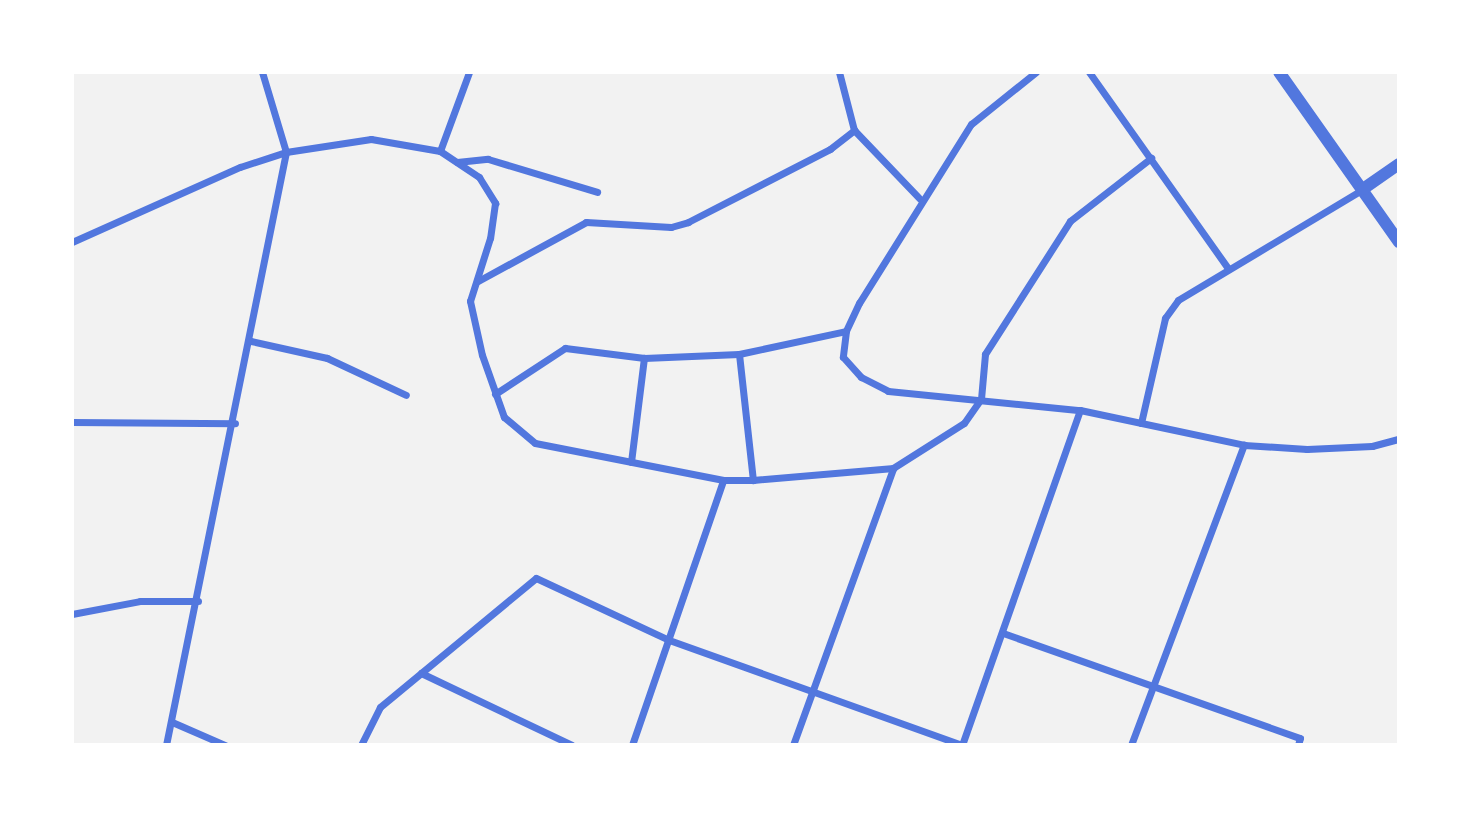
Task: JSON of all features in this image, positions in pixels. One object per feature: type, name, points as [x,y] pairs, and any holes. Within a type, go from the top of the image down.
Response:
[{"type":"street","points":[[166,745],[235,423],[286,152],[262,72]]},
{"type":"street","points":[[440,150],[469,72]]},
{"type":"street","points":[[839,72],[854,130],[919,200]]},
{"type":"street","points":[[1036,72],[971,124],[919,200],[846,331],[843,357],[861,377],[888,391],[1080,410],[1244,445],[1307,449],[1373,446],[1399,439]]},
{"type":"street","points":[[1088,72],[1228,268]]},
{"type":"street","points":[[1279,72],[1399,242]]},
{"type":"street","points":[[478,281],[586,222],[671,227],[688,222],[830,149],[854,130]]},
{"type":"street","points":[[72,243],[240,167],[286,152],[371,139],[440,150],[479,177],[495,203],[478,281],[470,301],[495,394],[504,417],[535,443],[723,480],[753,480],[894,468],[964,424],[981,399],[985,354],[1070,221],[1151,158]]},
{"type":"street","points":[[457,162],[488,159],[597,192]]},
{"type":"street","points":[[1141,423],[1165,318],[1178,300],[1363,189],[1399,164]]},
{"type":"street","points":[[495,394],[565,348],[644,358],[739,354],[846,331]]},
{"type":"street","points":[[251,341],[327,358],[406,395]]},
{"type":"street","points":[[739,354],[753,480]]},
{"type":"street","points":[[631,462],[644,358]]},
{"type":"street","points":[[360,745],[380,708],[536,578],[669,640],[962,745],[1080,410]]},
{"type":"street","points":[[72,422],[235,423]]},
{"type":"street","points":[[1131,745],[1244,445]]},
{"type":"street","points":[[793,745],[894,468]]},
{"type":"street","points":[[632,745],[723,480]]},
{"type":"street","points":[[72,614],[140,601],[198,601]]},
{"type":"street","points":[[1003,634],[1300,738],[1298,745]]},
{"type":"street","points":[[421,673],[572,745]]},
{"type":"street","points":[[172,722],[225,745]]}]
